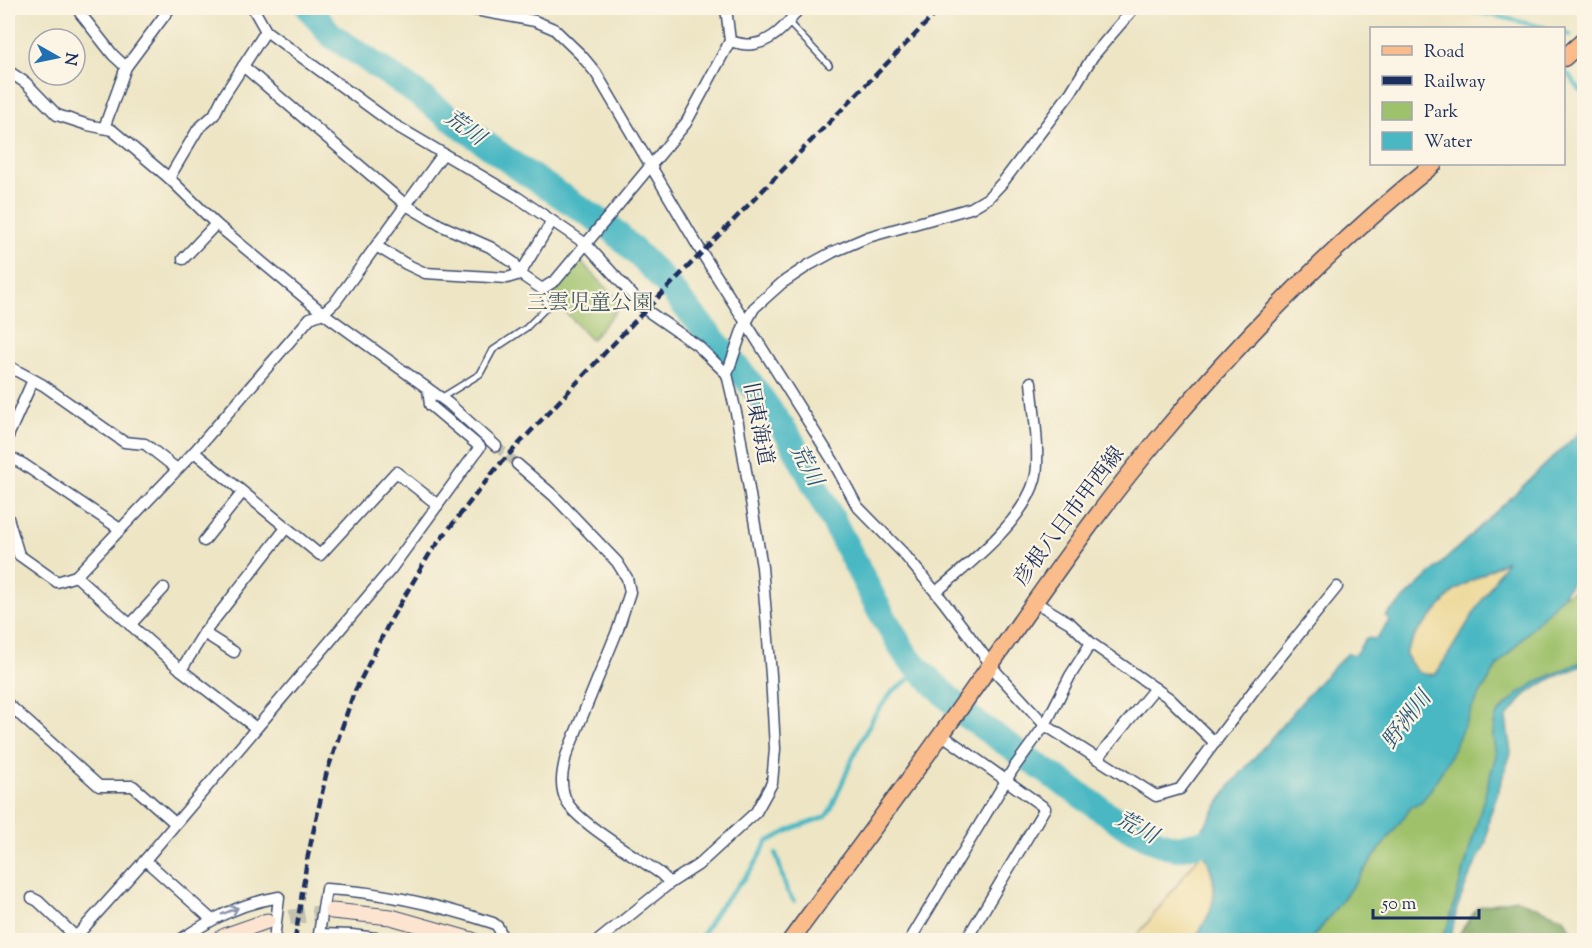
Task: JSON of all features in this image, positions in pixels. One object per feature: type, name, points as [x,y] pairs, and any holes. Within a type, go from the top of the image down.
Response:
[{"type":"main road","points":[[1565,55],[1584,40]]},
{"type":"main road","name":"彦根八日市甲西線","points":[[791,940],[1094,520],[1156,441],[1245,339],[1335,248],[1381,206],[1433,165]]},
{"type":"street","points":[[79,8],[86,22],[126,67]]},
{"type":"street","points":[[104,128],[126,67],[170,8]]},
{"type":"street","points":[[253,8],[266,31],[393,124],[517,197],[552,221],[589,240],[646,310],[698,346],[727,374]]},
{"type":"street","points":[[464,8],[480,9],[536,21],[554,29],[571,44],[596,73],[744,325],[832,461],[857,506],[904,554],[936,592],[1043,727],[1156,796],[1180,789],[1257,686],[1337,587]]},
{"type":"street","points":[[533,8],[536,21]]},
{"type":"street","points":[[243,66],[406,204],[440,225],[490,247],[514,263],[520,274],[542,289],[556,280],[686,123],[730,41],[726,8]]},
{"type":"street","points":[[730,41],[754,45],[765,40],[789,23],[799,8]]},
{"type":"street","name":"旧東海道","points":[[599,940],[670,883],[698,866],[756,812],[772,783],[774,739],[762,567],[737,417],[727,374],[744,325],[754,308],[783,283],[833,252],[868,237],[971,208],[988,198],[1004,182],[1071,92],[1093,56],[1134,8]]},
{"type":"street","points":[[169,178],[198,129],[214,115],[266,31]]},
{"type":"street","points":[[8,71],[26,83],[57,115],[112,130],[169,178],[216,224],[323,313],[441,398],[495,446]]},
{"type":"street","points":[[8,518],[19,555],[57,582],[76,576],[194,452],[310,318],[323,313],[336,301],[442,154]]},
{"type":"street","points":[[376,246],[425,273],[507,278],[520,274],[552,221]]},
{"type":"street","points":[[183,259],[216,224]]},
{"type":"street","points":[[8,366],[33,380],[124,442],[145,444],[177,469]]},
{"type":"street","points":[[8,436],[33,380]]},
{"type":"street","points":[[936,592],[984,551],[1029,495],[1036,477],[1031,382]]},
{"type":"street","points":[[32,898],[38,901],[75,939],[145,860],[391,569],[480,447],[430,405],[428,389]]},
{"type":"street","points":[[194,452],[320,555],[396,472],[438,505]]},
{"type":"street","points":[[8,456],[120,530]]},
{"type":"street","points":[[517,464],[554,496],[617,562],[627,578],[630,592],[618,629],[566,756],[561,774],[567,801],[573,812],[661,874],[670,883]]},
{"type":"street","points":[[204,541],[242,492]]},
{"type":"street","points":[[181,670],[204,633],[286,528]]},
{"type":"street","points":[[76,576],[181,670],[256,728]]},
{"type":"street","points":[[130,625],[164,588]]},
{"type":"street","points":[[1035,602],[1070,623],[1091,643],[1169,698],[1215,743]]},
{"type":"street","points":[[204,633],[234,652]]},
{"type":"street","points":[[910,940],[1013,769],[1043,727],[1070,676],[1091,643]]},
{"type":"street","points":[[1097,759],[1155,688]]},
{"type":"street","points":[[8,704],[99,786],[133,786],[175,823]]},
{"type":"street","points":[[941,734],[1045,808],[966,940]]},
{"type":"street","points":[[145,860],[211,919]]},
{"type":"street","points":[[391,940],[319,934],[326,889],[362,891],[447,908],[493,922],[500,930],[500,940]]},
{"type":"street","points":[[180,940],[211,919],[256,901],[279,897],[274,940]]},
{"type":"street","points":[[332,911],[391,917],[472,940]]},
{"type":"street","points":[[217,940],[267,921]]},
{"type":"lane","points":[[789,23],[829,65]]},
{"type":"lane","points":[[441,398],[480,374],[493,350],[526,328],[547,307],[542,289]]},
{"type":"green space","name":"三雲児童公園","points":[[576,256],[622,304],[591,340],[549,294]]},
{"type":"green space","points":[[1584,587],[1584,661],[1522,693],[1502,709],[1496,718],[1493,737],[1497,755],[1448,926],[1440,940],[1309,940],[1321,928],[1412,806],[1421,802],[1448,760],[1474,704],[1497,666],[1562,596]]},
{"type":"green space","points":[[1516,899],[1564,918],[1576,940],[1457,940],[1478,907]]},
{"type":"sand","points":[[1509,559],[1436,674],[1424,674],[1416,670],[1405,653],[1417,633],[1455,590]]},
{"type":"sand","points":[[1203,851],[1212,876],[1214,897],[1207,917],[1194,940],[1134,940]]},
{"type":"water","name":"野洲川","points":[[1584,428],[1584,567],[1562,596],[1497,666],[1474,704],[1448,760],[1430,791],[1421,802],[1412,806],[1321,928],[1309,940],[1194,940],[1210,912],[1215,889],[1210,866],[1197,838],[1230,786],[1319,682],[1348,653],[1355,655],[1366,638],[1376,639],[1390,620],[1386,616]],"holes":[[[1507,560],[1436,674],[1420,673],[1413,667],[1405,653],[1417,633],[1455,590]]]},
{"type":"water","points":[[1584,661],[1584,665],[1550,679],[1526,694],[1506,718],[1511,753],[1489,818],[1486,843],[1457,908],[1450,940],[1440,940],[1448,926],[1496,755],[1493,738],[1495,719],[1518,694],[1540,680]]},
{"type":"waterway","name":"荒川","points":[[309,8],[331,35],[408,87],[520,169],[612,229],[657,273],[751,384],[790,438],[879,609],[907,657],[968,717],[1125,826],[1159,843],[1177,848],[1209,841],[1231,843]]},
{"type":"waterway","points":[[1452,8],[1542,27]]},
{"type":"waterway","points":[[1565,33],[1570,35]]},
{"type":"waterway","points":[[1568,74],[1584,95]]},
{"type":"waterway","points":[[699,940],[717,910],[752,869],[767,842],[794,828],[825,817],[831,809],[874,716],[892,692],[921,671]]},
{"type":"waterway","points":[[776,854],[787,891],[794,901]]},
{"type":"tunnel","points":[[496,446],[517,464]]},
{"type":"tunnel","points":[[267,921],[332,911]]},
{"type":"railway","points":[[295,940],[307,860],[326,775],[353,695],[390,621],[430,553],[498,466],[635,321],[941,8]]}]
